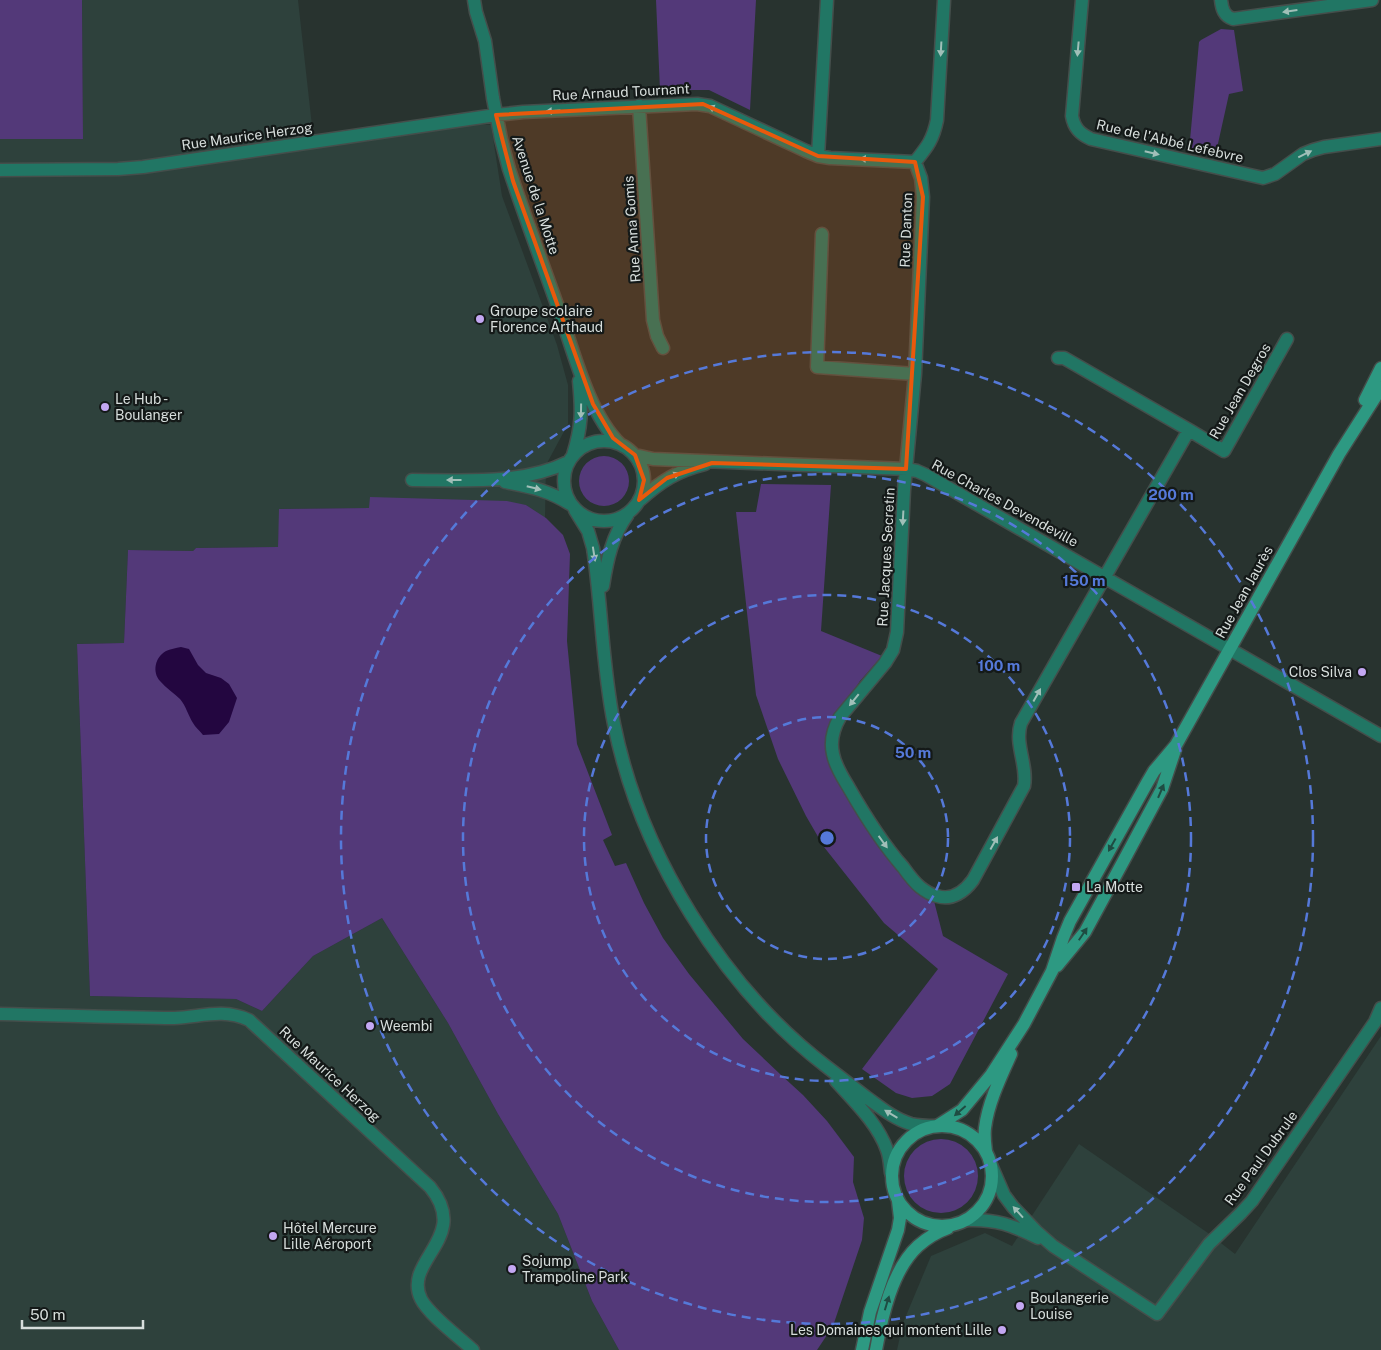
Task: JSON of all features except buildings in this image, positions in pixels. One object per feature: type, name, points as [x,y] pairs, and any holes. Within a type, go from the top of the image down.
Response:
[{"type":"main road","name":"Rue Jean Jaurès","points":[[1340,454],[1381,368]]},
{"type":"main road","name":"Rue Jean Jaurès","points":[[986,1151],[985,1128],[1000,1081],[1024,1024],[1052,971],[1070,921],[1154,771],[1176,745],[1340,454],[1381,388]]},
{"type":"main road","name":"Rue Jean Jaurès","points":[[1052,971],[1085,932],[1141,830],[1162,789],[1176,745]]},
{"type":"main road","name":"Rue Jean Jaurès","points":[[937,1126],[962,1110],[975,1095],[991,1075],[1024,1024]]},
{"type":"main road","points":[[876,1350],[888,1298],[902,1268],[916,1247],[925,1240],[967,1220],[978,1212],[986,1200],[991,1186],[991,1164],[986,1151],[977,1140],[965,1132],[952,1127],[937,1126],[923,1129],[906,1141],[897,1153],[891,1173],[892,1188],[906,1213],[924,1224],[939,1227],[953,1226]]},
{"type":"main road","points":[[862,1350],[870,1312],[898,1230],[900,1218],[898,1201]]},
{"type":"street","name":"Avenue de la Motte","points":[[474,0],[485,41],[491,89],[509,169],[578,366],[598,414],[608,431],[620,444]]},
{"type":"street","points":[[818,156],[827,0]]},
{"type":"street","points":[[916,162],[935,133],[944,0]]},
{"type":"street","name":"Rue de l'Abbé Lefebvre","points":[[1082,0],[1072,116],[1075,128],[1091,139],[1263,178],[1275,174],[1299,156],[1313,150],[1381,139]]},
{"type":"street","points":[[1221,0],[1222,9],[1225,14],[1233,19],[1372,0]]},
{"type":"street","name":"Rue Arnaud Tournant","points":[[496,115],[523,112],[703,104],[818,156],[916,162]]},
{"type":"street","name":"Rue Anna Gomis","points":[[639,106],[652,320],[663,348]]},
{"type":"street","name":"Rue Maurice Herzog","points":[[0,170],[143,168],[496,115]]},
{"type":"street","name":"Rue Danton","points":[[906,469],[915,374],[923,197],[921,178],[916,162]]},
{"type":"street","points":[[822,234],[817,367],[915,374]]},
{"type":"street","name":"Rue Jean Degros","points":[[1058,358],[1064,358],[1224,451],[1287,339]]},
{"type":"street","name":"Avenue de la Motte","points":[[570,459],[581,423],[578,366]]},
{"type":"street","name":"Rue Jean Degros","points":[[1104,576],[1189,430]]},
{"type":"street","points":[[412,480],[495,480],[559,467],[584,446],[598,441],[620,444],[626,447],[635,455],[642,467],[644,487],[639,500],[618,529],[611,548],[602,587],[600,611]]},
{"type":"street","name":"Rue Charles Devendeville","points":[[635,455],[653,460],[712,463],[740,462],[917,471],[1104,576],[1229,650]]},
{"type":"street","points":[[570,459],[566,468],[564,490],[591,538],[596,569],[607,688],[618,742],[635,798],[649,833],[666,869],[697,924],[735,976],[762,1007],[814,1058],[854,1101],[876,1129],[887,1150],[891,1173]]},
{"type":"street","name":"Rue Charles Devendeville","points":[[639,500],[667,478],[688,469],[712,463]]},
{"type":"street","name":"Rue Jacques Secretin","points":[[906,469],[898,632],[893,650],[885,663],[835,725],[832,742],[837,766],[869,822],[896,860],[921,888],[930,893],[945,897],[960,893],[967,887],[973,880],[1021,794],[1025,780],[1018,739],[1021,723],[1104,576]]},
{"type":"street","points":[[495,480],[555,494],[588,518],[602,522],[617,519],[630,512]]},
{"type":"street","points":[[1229,650],[1381,736]]},
{"type":"street","name":"Rue Paul Dubrule","points":[[967,1220],[992,1221],[1018,1228],[1053,1246],[1157,1314],[1209,1244],[1252,1201],[1374,1022],[1381,1008]]},
{"type":"street","name":"Rue Maurice Herzog","points":[[0,1014],[174,1018],[227,1013],[249,1020],[430,1187],[440,1200],[444,1216],[441,1235],[419,1274],[418,1289],[420,1297],[429,1311],[473,1350]]},
{"type":"street","points":[[814,1058],[900,1120],[920,1125],[937,1126]]},
{"type":"street","name":"Rue Paul Dubrule","points":[[991,1164],[1004,1195],[1012,1207],[1053,1246]]},
{"type":"highlighted area","points":[[703,104],[818,156],[915,162],[923,197],[906,469],[712,463],[667,478],[639,500],[644,480],[635,455],[613,438],[593,404],[513,181],[496,115]]},
{"type":"shaded area","points":[[0,0],[82,0],[83,139],[0,139]]},
{"type":"shaded area","points":[[82,0],[298,0],[314,144],[474,123],[491,125],[502,196],[557,345],[568,385],[568,424],[546,465],[545,518],[526,505],[370,498],[370,508],[280,509],[278,547],[196,548],[193,551],[128,550],[124,643],[77,644],[90,996],[236,999],[262,1011],[313,956],[382,918],[448,1023],[498,1114],[558,1214],[592,1301],[619,1350],[0,1350],[0,139],[83,138]]},
{"type":"shaded area","points":[[656,0],[756,0],[750,110],[709,90],[660,90]]},
{"type":"shaded area","points":[[1221,29],[1234,30],[1243,91],[1229,94],[1215,157],[1189,151],[1199,42]]},
{"type":"shaded area","points":[[599,456],[609,456],[622,463],[629,476],[629,486],[622,499],[609,506],[599,506],[590,502],[583,495],[579,486],[579,476],[583,467],[590,460]]},
{"type":"shaded area","points":[[761,484],[831,485],[821,631],[882,656],[860,681],[828,731],[825,745],[830,764],[873,839],[911,887],[934,901],[943,936],[1008,974],[950,1084],[932,1096],[912,1098],[896,1093],[862,1069],[938,969],[884,923],[824,847],[806,816],[778,759],[756,695],[736,512],[756,512]]},
{"type":"shaded area","points":[[370,497],[507,501],[526,505],[546,518],[563,535],[570,554],[567,641],[577,744],[612,835],[603,840],[615,866],[626,863],[644,903],[663,938],[689,974],[743,1039],[803,1095],[827,1121],[854,1157],[853,1182],[864,1218],[862,1240],[833,1326],[817,1350],[619,1350],[592,1301],[558,1214],[498,1114],[448,1023],[382,918],[313,956],[262,1011],[236,999],[90,996],[77,644],[124,643],[128,550],[193,551],[196,548],[278,547],[279,509],[369,508]]},
{"type":"shaded area","points":[[181,647],[189,649],[198,665],[206,673],[221,678],[229,684],[237,698],[229,722],[219,734],[203,735],[194,724],[180,699],[160,681],[156,673],[155,669],[159,657],[166,651]]},
{"type":"shaded area","points":[[1381,1036],[1381,1350],[897,1350],[903,1323],[931,1256],[985,1233],[1012,1246],[1079,1144],[1208,1233],[1235,1254]]},
{"type":"shaded area","points":[[941,1139],[962,1145],[972,1155],[978,1176],[972,1197],[962,1207],[941,1213],[920,1207],[910,1197],[904,1176],[910,1155],[920,1145]]},
{"type":"place","name":"Groupe scolaire Florence Arthaud","points":[[480,319]]},
{"type":"place","name":"Le Hub - Boulanger","points":[[105,407]]},
{"type":"place","name":"Clos Silva","points":[[1362,672]]},
{"type":"place","name":"La Motte","points":[[1076,887]]},
{"type":"place","name":"Weembi","points":[[370,1026]]},
{"type":"place","name":"Hôtel Mercure Lille Aéroport","points":[[273,1236]]},
{"type":"place","name":"Sojump Trampoline Park","points":[[512,1269]]},
{"type":"place","name":"Boulangerie Louise","points":[[1020,1306]]},
{"type":"place","name":"Les Domaines qui montent Lille","points":[[1002,1330]]}]
